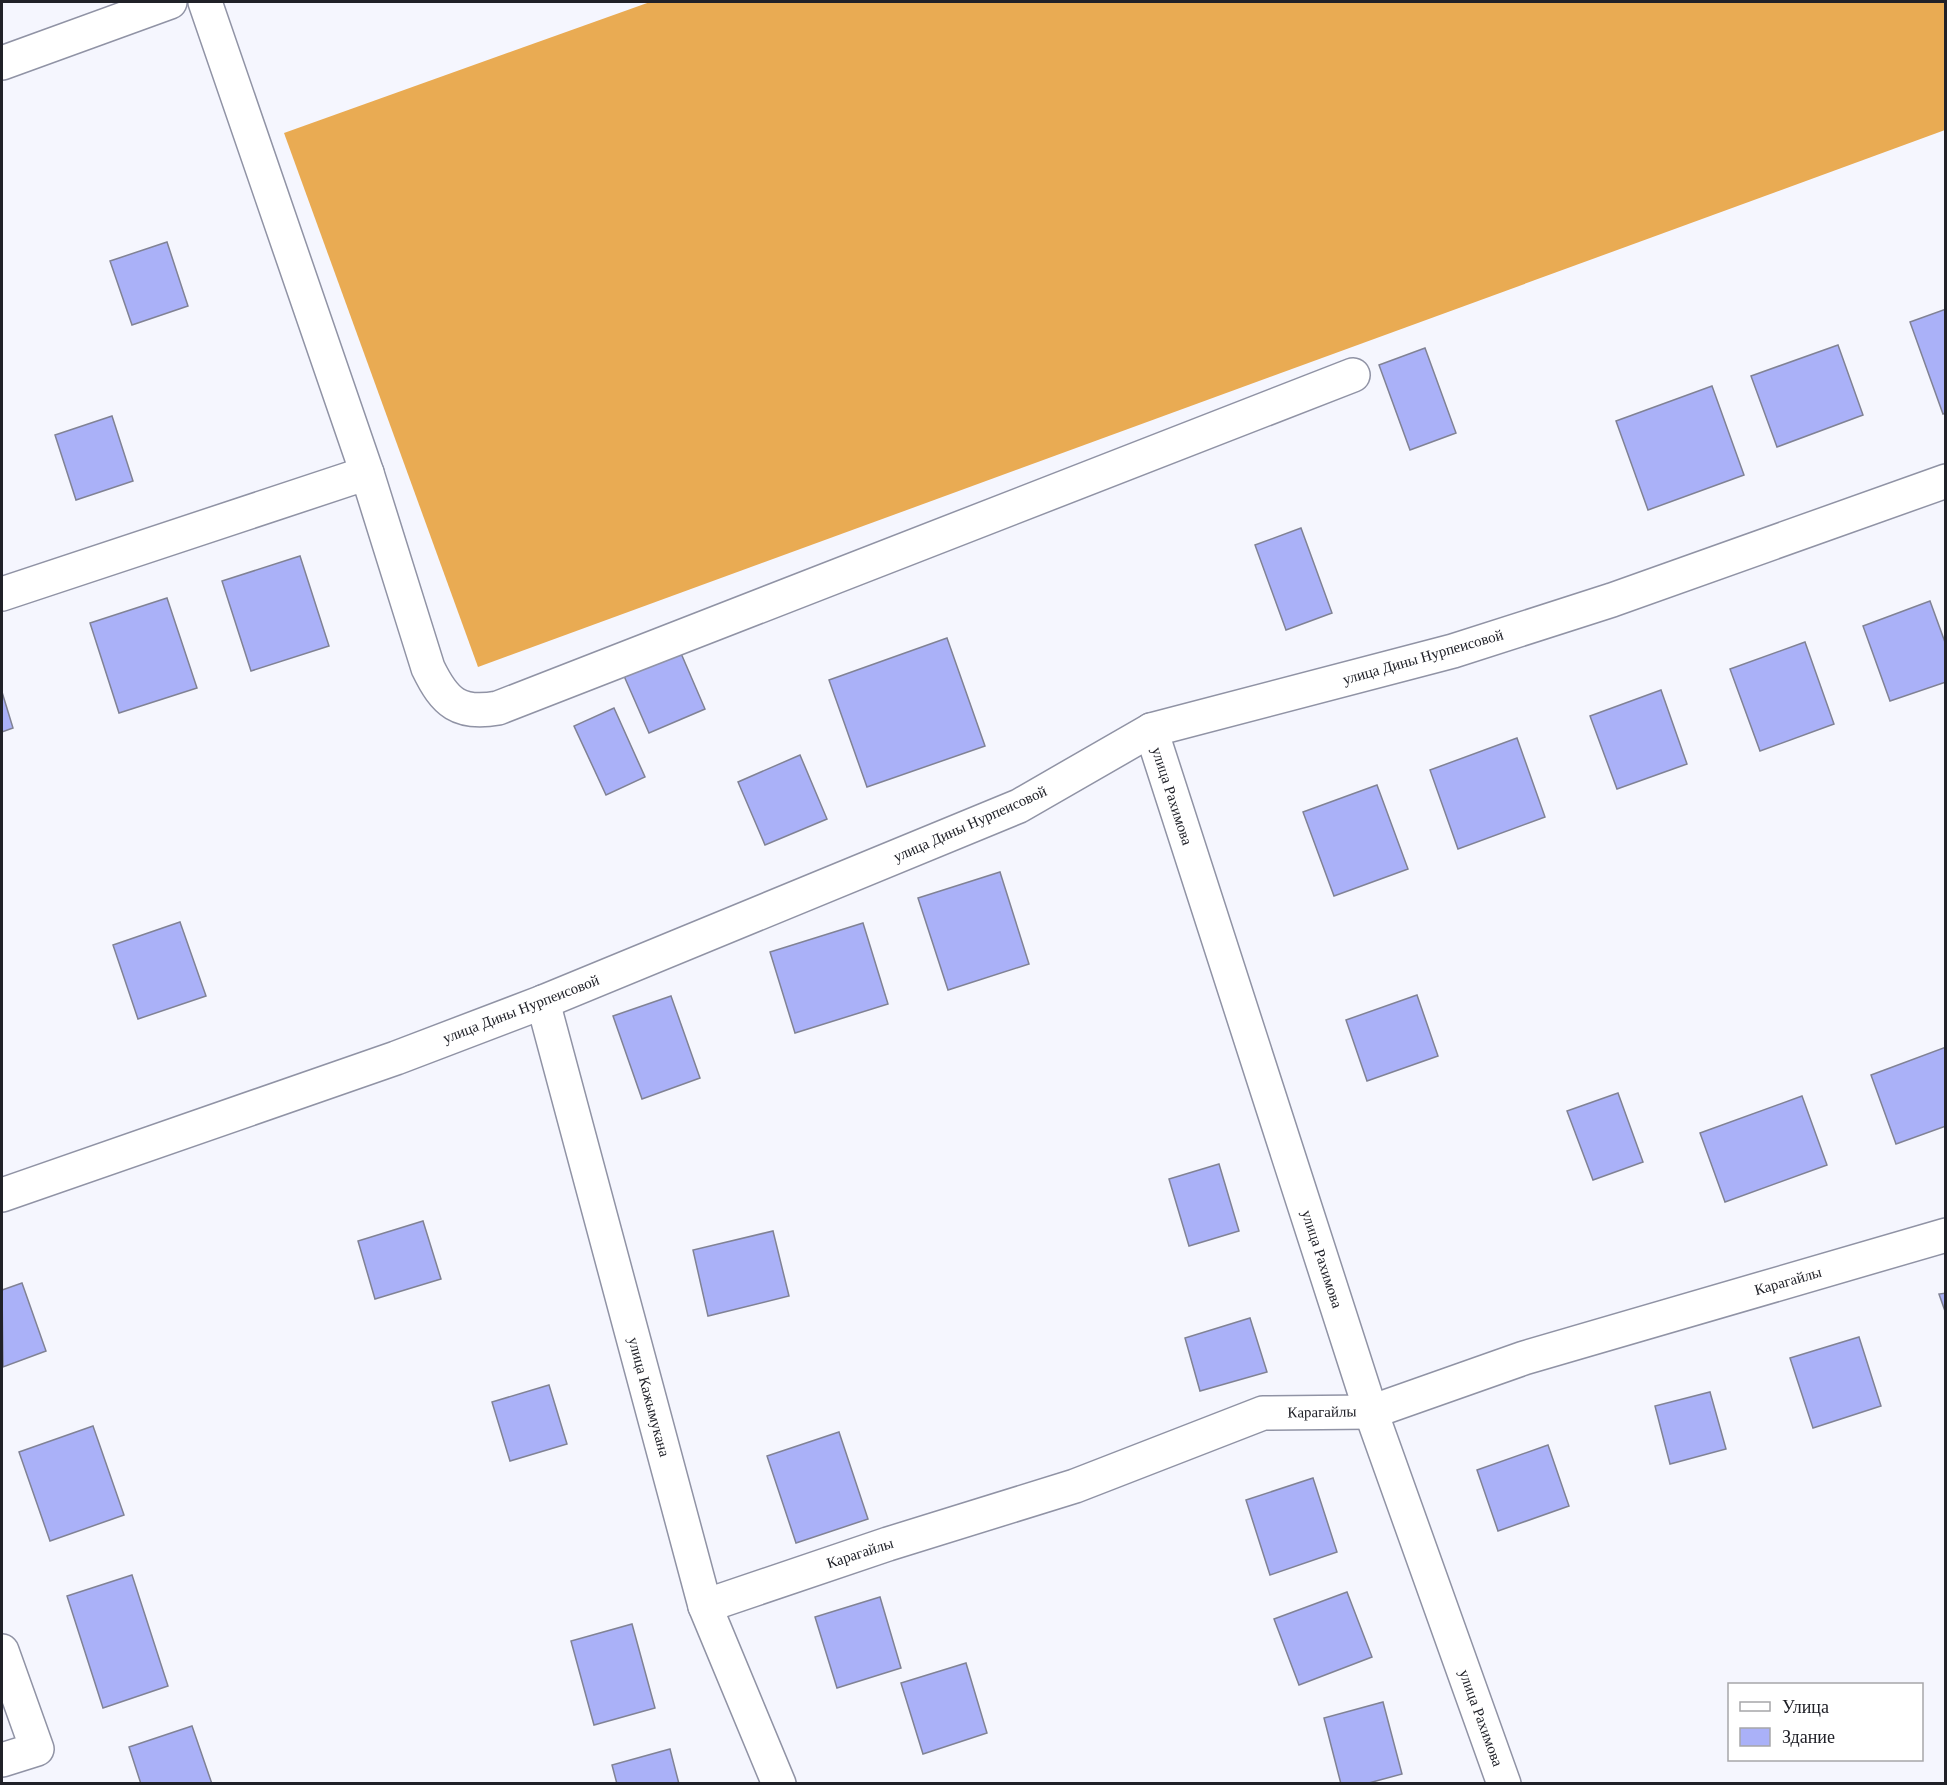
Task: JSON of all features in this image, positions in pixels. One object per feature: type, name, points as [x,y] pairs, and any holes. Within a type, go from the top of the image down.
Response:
[{"type":"street","points":[[2,63],[170,2]]},
{"type":"street","points":[[206,2],[367,473],[428,668],[439,690],[457,706],[476,712],[498,708],[1353,375]]},
{"type":"street","points":[[2,594],[367,473]]},
{"type":"street","name":"улица Дины Нурпеисовой","points":[[2,1195],[396,1058],[543,1002],[1019,806],[1151,730],[1453,651],[1612,600],[1946,481]]},
{"type":"street","name":"улица Рахимова","points":[[1151,730],[1371,1412],[1504,1784]]},
{"type":"street","name":"улица Кажымукана","points":[[543,1002],[705,1606],[779,1784]]},
{"type":"street","name":"Карагайлы","points":[[705,1606],[888,1544],[1075,1486],[1263,1413],[1371,1412],[1524,1358],[1946,1235]]},
{"type":"street","points":[[2,1652],[37,1749],[2,1760]]},
{"type":"shaded area","points":[[650,2],[1945,2],[1945,130],[478,667],[284,133]]},
{"type":"building","points":[[167,242],[188,306],[132,325],[110,261]]},
{"type":"building","points":[[1946,309],[1946,413],[1943,414],[1910,322]]},
{"type":"building","points":[[1838,345],[1863,415],[1777,447],[1751,376]]},
{"type":"building","points":[[1425,348],[1456,433],[1410,450],[1379,365]]},
{"type":"building","points":[[1712,386],[1744,475],[1648,510],[1616,421]]},
{"type":"building","points":[[112,416],[133,481],[76,500],[55,435]]},
{"type":"building","points":[[1301,528],[1332,613],[1286,630],[1255,545]]},
{"type":"building","points":[[300,556],[329,646],[251,671],[222,581]]},
{"type":"building","points":[[167,598],[197,688],[119,713],[90,623]]},
{"type":"building","points":[[1930,601],[1946,645],[1946,682],[1890,701],[1863,626]]},
{"type":"building","points":[[947,638],[985,746],[867,787],[829,680]]},
{"type":"building","points":[[1805,642],[1834,724],[1760,751],[1730,669]]},
{"type":"building","points":[[680,651],[705,709],[649,733],[624,676]]},
{"type":"building","points":[[1661,690],[1687,764],[1617,789],[1590,716]]},
{"type":"building","points":[[2,692],[13,728],[2,732]]},
{"type":"building","points":[[614,708],[645,777],[606,795],[574,726]]},
{"type":"building","points":[[1517,738],[1545,817],[1458,849],[1430,770]]},
{"type":"building","points":[[800,755],[827,819],[765,845],[738,782]]},
{"type":"building","points":[[1377,785],[1408,869],[1334,896],[1303,812]]},
{"type":"building","points":[[1000,872],[1029,964],[948,990],[918,898]]},
{"type":"building","points":[[180,922],[206,996],[138,1019],[113,945]]},
{"type":"building","points":[[863,923],[888,1004],[795,1033],[770,952]]},
{"type":"building","points":[[1417,995],[1438,1056],[1367,1081],[1346,1020]]},
{"type":"building","points":[[671,996],[700,1078],[642,1099],[613,1016]]},
{"type":"building","points":[[1946,1047],[1946,1126],[1896,1144],[1871,1075]]},
{"type":"building","points":[[1618,1093],[1643,1162],[1593,1180],[1567,1111]]},
{"type":"building","points":[[1802,1096],[1827,1165],[1725,1202],[1700,1133]]},
{"type":"building","points":[[1219,1164],[1239,1231],[1189,1246],[1169,1179]]},
{"type":"building","points":[[423,1221],[441,1279],[375,1299],[358,1241]]},
{"type":"building","points":[[773,1231],[789,1296],[708,1316],[693,1250]]},
{"type":"building","points":[[22,1283],[46,1351],[3,1367],[2,1290]]},
{"type":"building","points":[[1946,1293],[1946,1314],[1939,1294]]},
{"type":"building","points":[[1250,1318],[1267,1372],[1200,1391],[1185,1338]]},
{"type":"building","points":[[1859,1337],[1881,1406],[1813,1428],[1790,1358]]},
{"type":"building","points":[[549,1385],[567,1444],[510,1461],[492,1402]]},
{"type":"building","points":[[1710,1392],[1726,1449],[1670,1464],[1655,1406]]},
{"type":"building","points":[[93,1426],[124,1515],[50,1541],[19,1452]]},
{"type":"building","points":[[839,1432],[868,1519],[796,1543],[767,1456]]},
{"type":"building","points":[[1548,1445],[1569,1506],[1498,1531],[1477,1470]]},
{"type":"building","points":[[1313,1478],[1337,1552],[1270,1575],[1246,1500]]},
{"type":"building","points":[[132,1575],[168,1686],[103,1708],[67,1596]]},
{"type":"building","points":[[1347,1592],[1372,1657],[1299,1685],[1274,1619]]},
{"type":"building","points":[[880,1597],[901,1668],[837,1688],[815,1617]]},
{"type":"building","points":[[632,1624],[655,1708],[594,1725],[571,1641]]},
{"type":"building","points":[[966,1663],[987,1733],[923,1754],[901,1683]]},
{"type":"building","points":[[1383,1702],[1402,1774],[1365,1784],[1341,1784],[1324,1718]]},
{"type":"building","points":[[192,1726],[212,1784],[141,1784],[129,1747]]},
{"type":"building","points":[[670,1749],[679,1784],[617,1784],[612,1765]]}]
